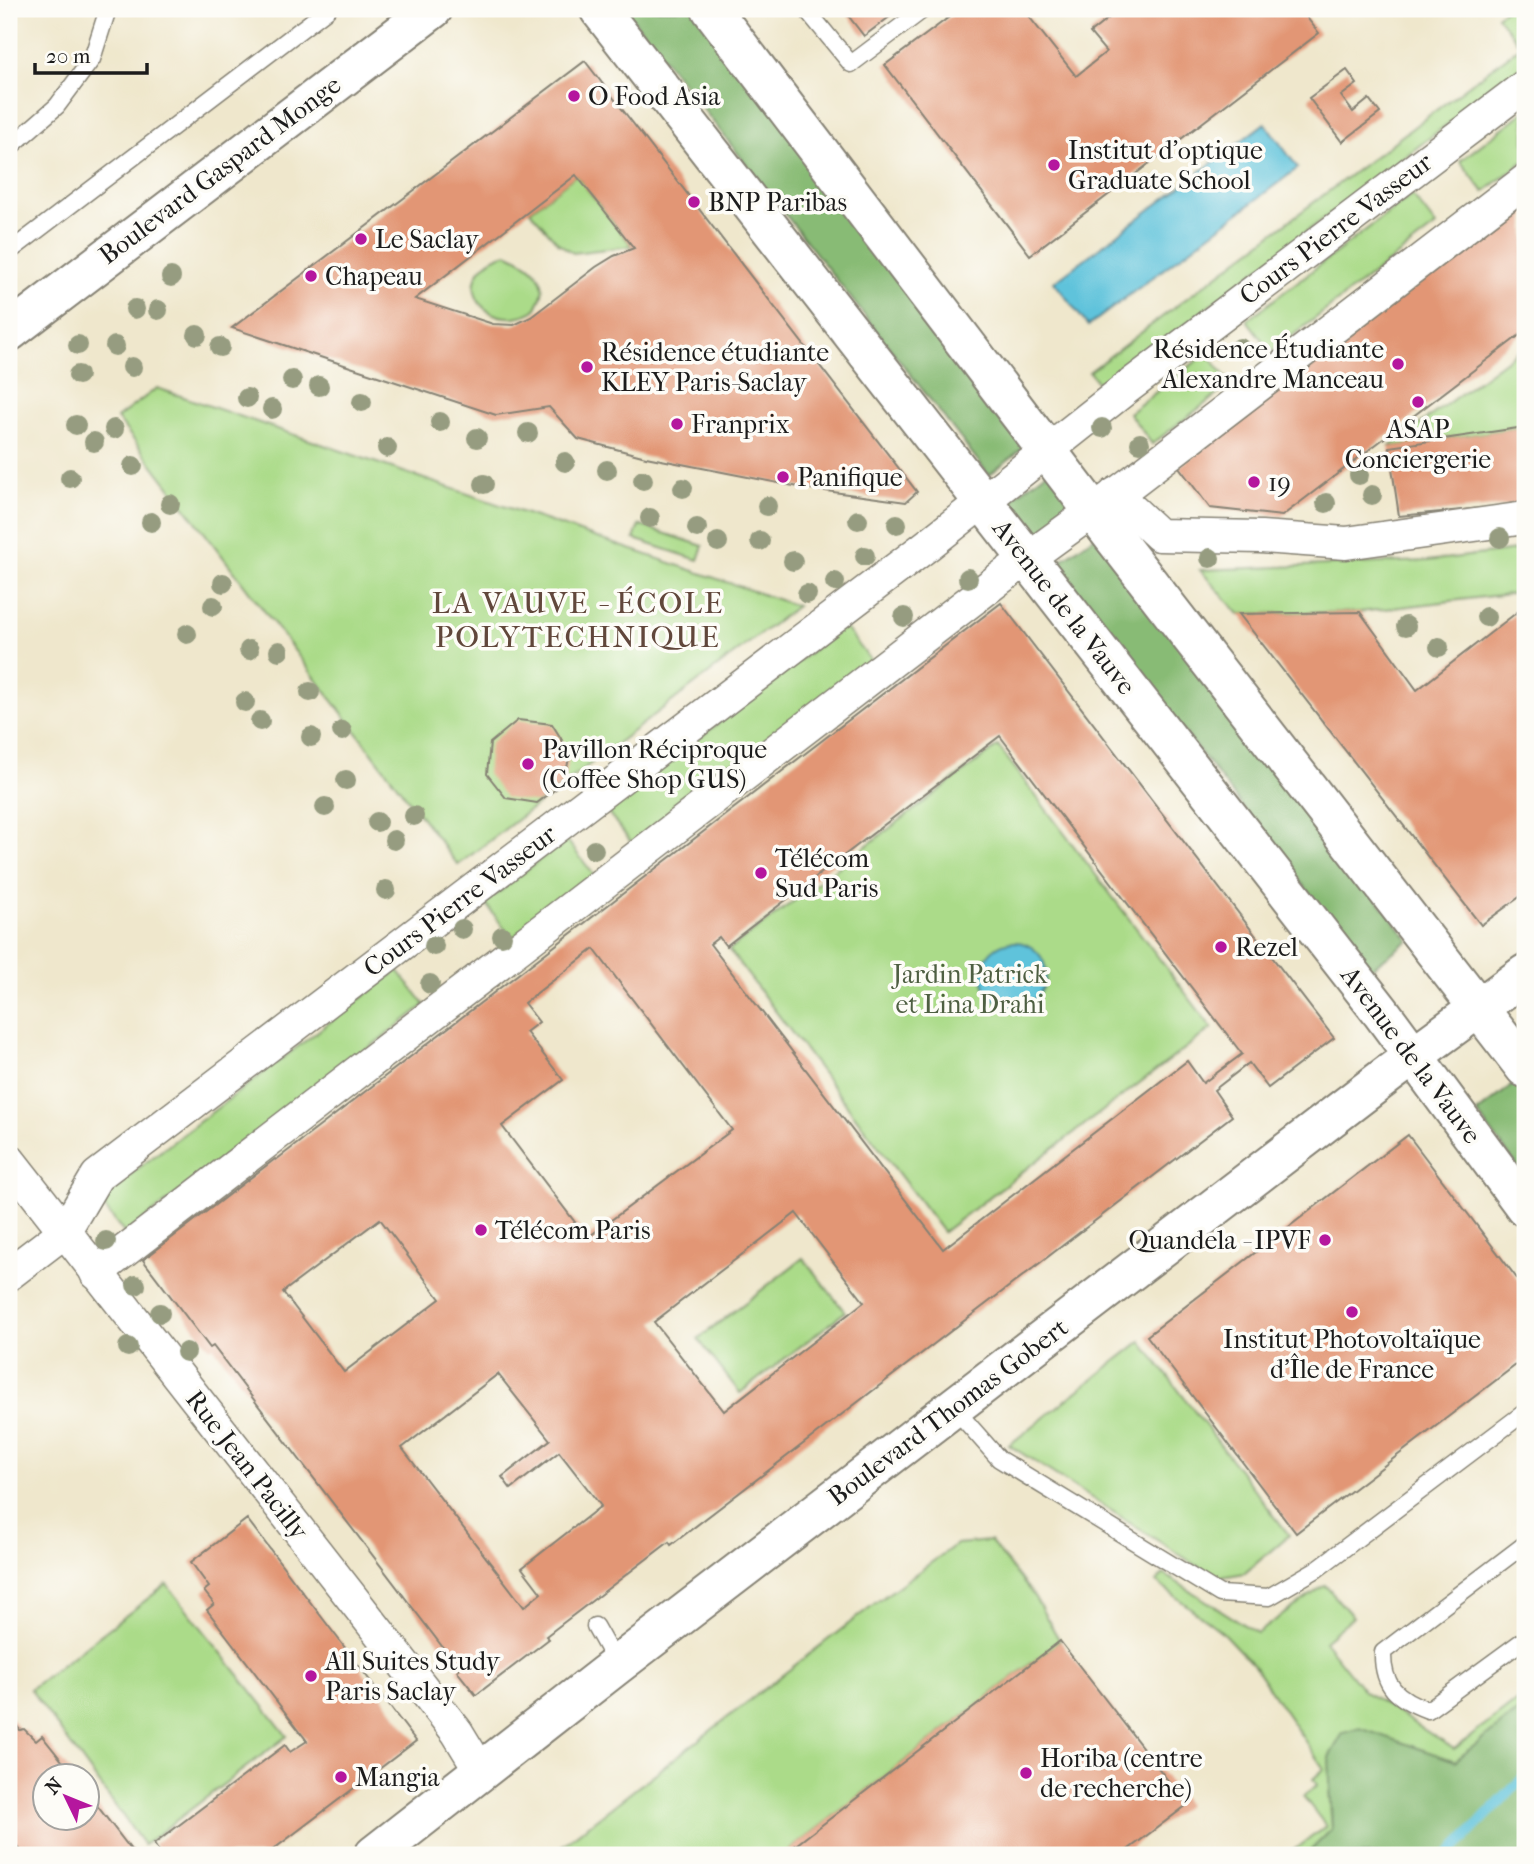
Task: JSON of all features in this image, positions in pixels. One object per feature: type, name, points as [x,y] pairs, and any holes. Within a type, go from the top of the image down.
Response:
[{"type":"main road","name":"Boulevard Gaspard Monge","points":[[9,332],[433,9]]},
{"type":"main road","name":"Avenue de la Vauve","points":[[599,9],[1413,1056],[1525,1207]]},
{"type":"main road","points":[[711,9],[1048,451],[1104,503],[1525,1068]]},
{"type":"main road","name":"Boulevard Thomas Gobert","points":[[374,1855],[617,1665],[1413,1056],[1525,974]]},
{"type":"street","name":"Cours Pierre Vasseur","points":[[9,1274],[65,1232],[97,1176],[929,544],[1124,390],[1525,86]]},
{"type":"street","points":[[96,1273],[999,579],[1104,503],[1525,181]]},
{"type":"street","points":[[1104,503],[1159,535],[1261,537],[1346,543],[1525,518]]},
{"type":"street","name":"Rue Jean Pacilly","points":[[9,1160],[457,1732],[482,1773]]},
{"type":"lane","points":[[9,148],[57,106],[92,59],[108,9]]},
{"type":"lane","points":[[9,252],[328,9]]},
{"type":"lane","points":[[806,9],[851,64],[924,9]]},
{"type":"lane","points":[[954,1408],[999,1459],[1220,1594],[1269,1597],[1317,1569],[1525,1412]]},
{"type":"lane","points":[[1525,1544],[1383,1652],[1385,1679],[1395,1693],[1428,1710],[1525,1639]]},
{"type":"lane","points":[[595,1626],[617,1665]]},
{"type":"green space","points":[[625,9],[697,9],[1028,444],[989,475]]},
{"type":"green space","points":[[1506,9],[1525,9],[1525,65],[1102,388],[1089,372],[1521,46],[1497,16]]},
{"type":"green space","points":[[1525,111],[1525,160],[1484,192],[1460,161]]},
{"type":"green space","points":[[576,175],[632,246],[573,253],[558,243],[530,211]]},
{"type":"green space","points":[[1412,195],[1436,226],[1271,352],[1247,320]]},
{"type":"green space","points":[[507,253],[534,270],[542,284],[540,300],[535,310],[528,314],[500,316],[488,311],[479,302],[475,292],[475,280],[480,269],[491,260]]},
{"type":"green space","points":[[1525,346],[1525,427],[1389,447]]},
{"type":"green space","points":[[1207,353],[1231,384],[1152,444],[1129,413]]},
{"type":"green space","points":[[157,388],[797,606],[458,865],[117,418]]},
{"type":"green space","points":[[1048,471],[1077,507],[1037,537],[1009,501]]},
{"type":"green space","points":[[639,525],[703,546],[698,560],[634,539]]},
{"type":"green space","points":[[1095,536],[1409,940],[1369,970],[1055,565]]},
{"type":"green space","points":[[1525,549],[1525,592],[1360,612],[1239,614],[1200,570],[1427,561]]},
{"type":"green space","points":[[844,626],[872,662],[634,846],[606,810]]},
{"type":"green space","name":"Jardin Patrick et Lina Drahi","points":[[998,746],[1212,1028],[943,1232],[729,950]]},
{"type":"green space","points":[[566,839],[594,875],[512,938],[485,903]]},
{"type":"green space","points":[[398,970],[425,1005],[125,1234],[98,1199]]},
{"type":"green space","points":[[1515,1083],[1525,1096],[1525,1176],[1477,1113]]},
{"type":"green space","points":[[803,1258],[845,1312],[740,1393],[698,1339]]},
{"type":"green space","points":[[1141,1341],[1289,1535],[1245,1573],[1216,1578],[1009,1445]]},
{"type":"green space","points":[[990,1541],[1034,1596],[1060,1641],[783,1855],[550,1855],[878,1601],[957,1544]]},
{"type":"green space","points":[[1164,1574],[1257,1633],[1325,1585],[1353,1617],[1324,1641],[1364,1691],[1454,1749],[1525,1695],[1525,1706],[1455,1761],[1360,1729],[1329,1792],[1332,1829],[1306,1855],[1288,1855],[1326,1826],[1303,1796],[1317,1785],[1313,1779],[1324,1769],[1254,1666],[1222,1632],[1156,1582]]},
{"type":"green space","points":[[167,1584],[287,1736],[144,1845],[102,1788],[102,1762],[83,1762],[30,1689]]},
{"type":"green space","points":[[1525,1706],[1525,1855],[1306,1855],[1332,1829],[1329,1757],[1343,1733],[1360,1728],[1455,1761]]},
{"type":"water","points":[[1265,123],[1298,168],[1088,326],[1054,282]]},
{"type":"water","points":[[1008,942],[1020,942],[1037,951],[1044,962],[1044,986],[1037,997],[1020,1006],[1008,1006],[996,1001],[987,992],[982,980],[982,968],[987,956],[996,947]]},
{"type":"building","points":[[843,9],[900,9],[864,36]]},
{"type":"building","name":"Institut d'optique Graduate School","points":[[960,9],[1023,9],[1076,76],[1106,52],[1090,33],[1120,9],[1300,9],[1319,33],[1030,255],[885,65]]},
{"type":"building","name":"Résidence étudiante KLEY Paris-Saclay","points":[[585,61],[917,492],[906,502],[804,488],[646,457],[578,439],[549,407],[496,415],[232,328]],"holes":[[[576,175],[634,248],[596,267],[531,317],[514,325],[493,324],[415,299]]]},
{"type":"building","points":[[1347,70],[1357,84],[1341,96],[1353,112],[1369,99],[1380,113],[1342,142],[1309,98]]},
{"type":"building","name":"Résidence Étudiante Alexandre Manceau","points":[[1525,202],[1525,331],[1282,516],[1210,508],[1179,467]]},
{"type":"building","points":[[1525,427],[1525,504],[1399,516],[1389,447]]},
{"type":"building","points":[[1001,603],[1334,1038],[1268,1088],[1249,1063],[1214,1090],[1232,1116],[671,1545],[669,1542],[546,1636],[549,1639],[476,1695],[457,1671],[457,1666],[213,1346],[210,1348],[143,1260]],"holes":[[[1000,736],[1242,1054],[1203,1083],[1187,1061],[943,1249],[710,944],[719,937],[726,946]],[[594,949],[732,1130],[587,1238],[502,1126],[563,1080],[526,1032],[539,1022],[524,1003]],[[796,1213],[864,1302],[724,1411],[654,1322]],[[380,1219],[440,1299],[344,1372],[283,1292]],[[498,1374],[550,1440],[502,1477],[511,1489],[559,1452],[601,1506],[522,1568],[541,1593],[524,1607],[402,1448]]]},
{"type":"building","points":[[1525,606],[1525,893],[1481,925],[1239,614],[1360,612],[1417,690]]},
{"type":"building","name":"Pavillon Réciproque (Coffee Shop GUS)","points":[[518,720],[552,724],[570,753],[564,783],[537,803],[506,798],[487,774],[490,743]]},
{"type":"building","name":"Institut Photovoltaïque d'Île de France","points":[[1408,1135],[1525,1289],[1525,1358],[1296,1533],[1147,1336]]},
{"type":"building","name":"All Suites Study Paris Saclay","points":[[247,1519],[416,1741],[266,1855],[155,1855],[159,1852],[154,1844],[285,1745],[290,1752],[307,1741],[207,1610],[214,1604],[204,1591],[209,1587],[191,1562]]},
{"type":"building","name":"Horiba (centre de recherche)","points":[[1060,1641],[1187,1805],[1121,1855],[783,1855]]},
{"type":"building","points":[[9,1716],[20,1730],[24,1729],[36,1741],[42,1736],[63,1762],[32,1762],[32,1832],[102,1832],[102,1812],[135,1855],[24,1855],[9,1835]]},
{"type":"waterway","points":[[1448,1855],[1525,1776]]},
{"type":"place","name":"O Food Asia","points":[[574,96]]},
{"type":"place","name":"Institut d'optique Graduate School","points":[[1054,165]]},
{"type":"place","name":"BNP Paribas","points":[[694,202]]},
{"type":"place","name":"Le Saclay","points":[[361,239]]},
{"type":"place","name":"Chapeau","points":[[311,276]]},
{"type":"place","name":"Résidence Étudiante Alexandre Manceau","points":[[1398,364]]},
{"type":"place","name":"Résidence étudiante KLEY Paris-Saclay","points":[[587,367]]},
{"type":"place","name":"ASAP Conciergerie","points":[[1418,402]]},
{"type":"place","name":"Franprix","points":[[677,424]]},
{"type":"place","name":"Panifique","points":[[783,477]]},
{"type":"place","name":"19","points":[[1254,482]]},
{"type":"place","name":"Pavillon Réciproque (Coffee Shop GUS)","points":[[528,764]]},
{"type":"place","name":"Télécom Sud Paris","points":[[761,873]]},
{"type":"place","name":"Rezel","points":[[1221,947]]},
{"type":"place","name":"Télécom Paris","points":[[481,1230]]},
{"type":"place","name":"Quandela - IPVF","points":[[1325,1240]]},
{"type":"place","name":"Institut Photovoltaïque d'Île de France","points":[[1352,1312]]},
{"type":"place","name":"All Suites Study Paris Saclay","points":[[311,1676]]},
{"type":"place","name":"Horiba (centre de recherche)","points":[[1026,1773]]},
{"type":"place","name":"Mangia","points":[[341,1777]]},
{"type":"district","name":"LA VAUVE - ÉCOLE POLYTECHNIQUE","points":[[578,620]]}]
